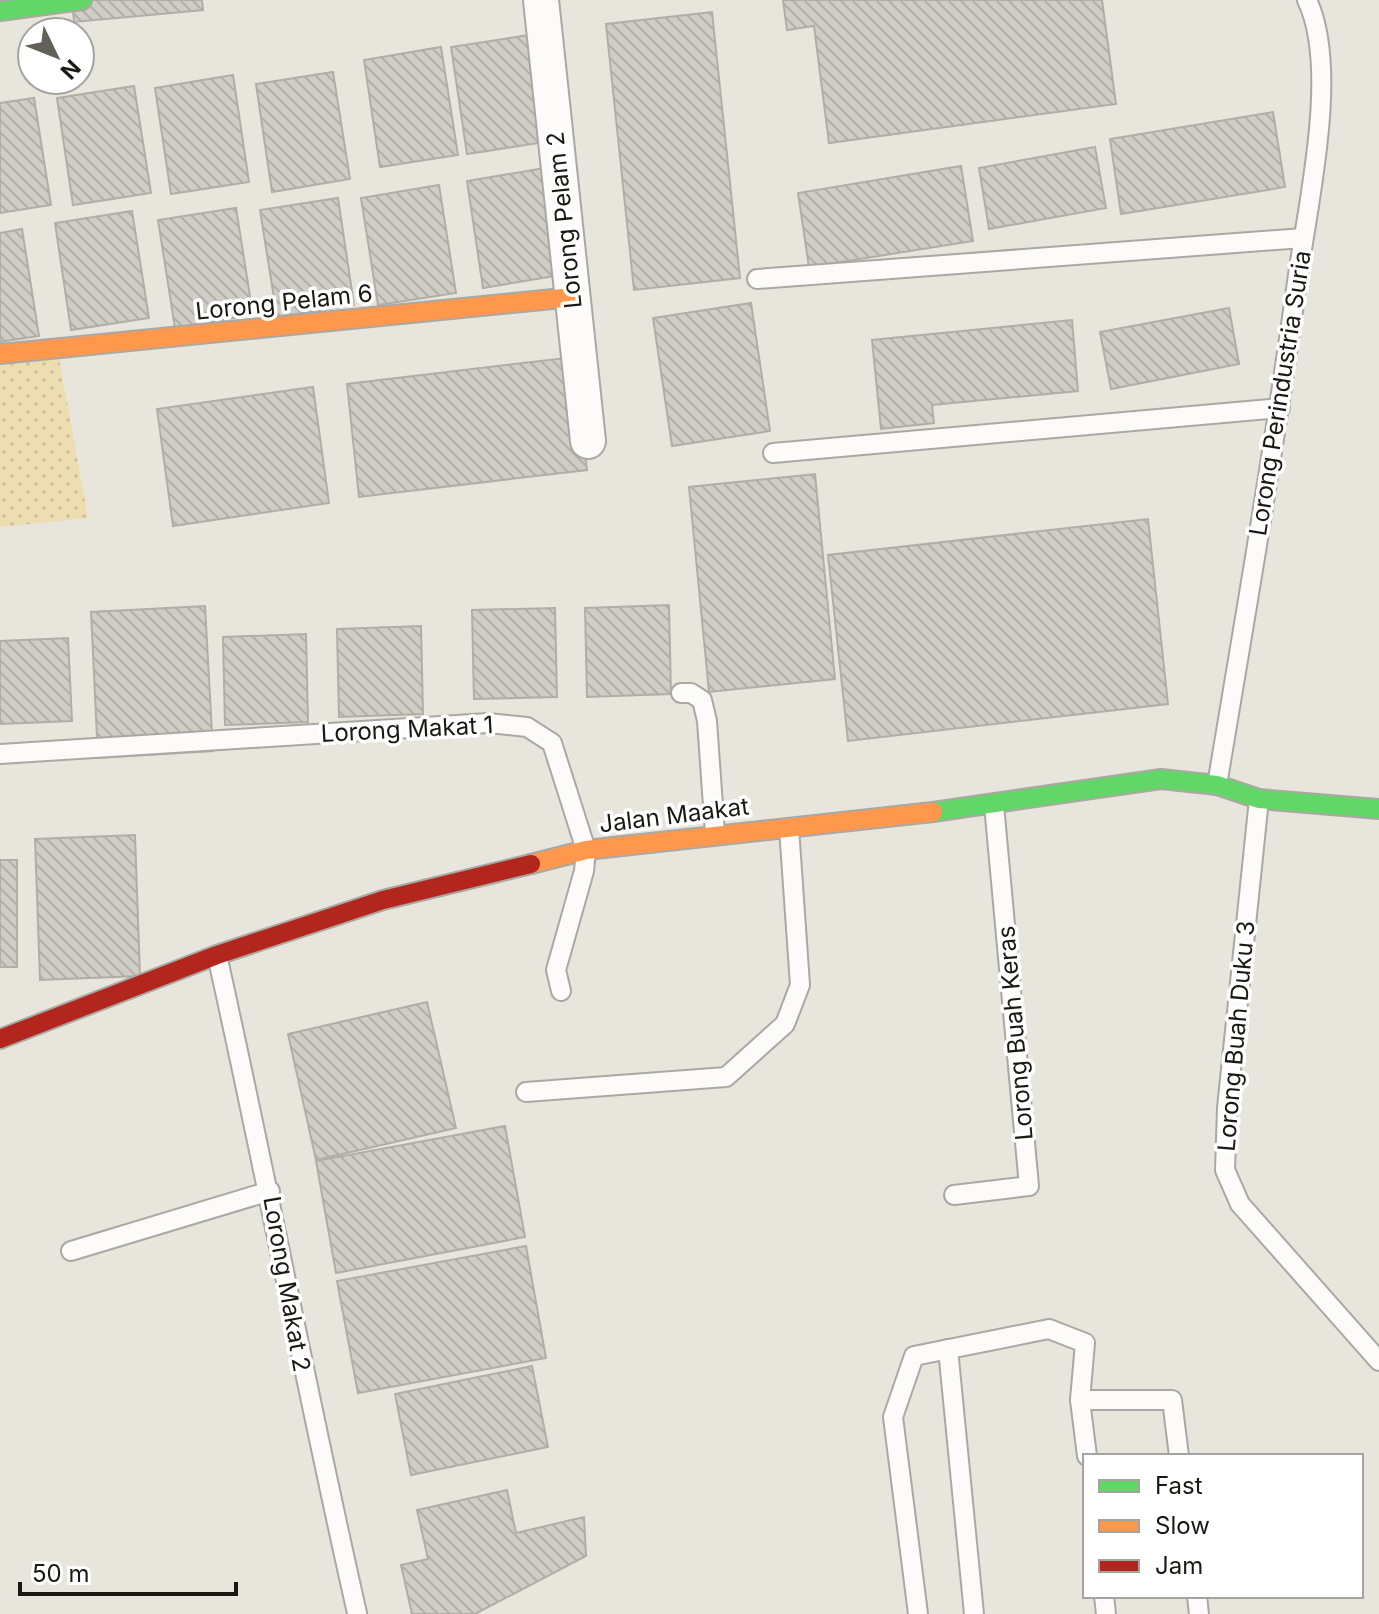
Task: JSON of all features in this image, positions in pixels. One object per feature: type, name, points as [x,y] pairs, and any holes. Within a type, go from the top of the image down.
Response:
[{"type":"street","points":[[0,11],[82,0]]},
{"type":"street","name":"Lorong Pelam 2","points":[[541,0],[588,441]]},
{"type":"street","name":"Lorong Pelam 6","points":[[0,354],[573,297]]},
{"type":"street","name":"Jalan Maakat","points":[[0,1039],[217,955],[383,900],[586,850],[789,825],[994,805],[1161,779],[1217,785],[1259,799],[1379,809]]},
{"type":"lane","name":"Lorong Perindustria Suria","points":[[1217,785],[1280,408],[1317,148],[1320,59],[1307,0]]},
{"type":"lane","points":[[757,279],[1303,238]]},
{"type":"lane","points":[[773,453],[1280,408]]},
{"type":"lane","points":[[681,693],[691,693],[702,700],[707,721],[715,834]]},
{"type":"lane","name":"Lorong Makat 1","points":[[0,754],[488,723],[527,727],[552,743],[586,850],[584,871],[556,970],[561,991]]},
{"type":"lane","name":"Lorong Buah Duku 3","points":[[1259,799],[1227,1108],[1225,1170],[1240,1204],[1379,1361]]},
{"type":"lane","name":"Lorong Buah Keras","points":[[954,1195],[1029,1186],[994,805]]},
{"type":"lane","points":[[526,1092],[726,1077],[785,1024],[800,985],[789,825]]},
{"type":"lane","name":"Lorong Makat 2","points":[[217,955],[270,1191],[310,1409],[357,1613]]},
{"type":"lane","points":[[71,1251],[270,1191]]},
{"type":"lane","points":[[918,1614],[893,1417],[914,1356],[1049,1329],[1085,1343],[1080,1400],[1087,1454]]},
{"type":"lane","points":[[948,1349],[974,1614]]},
{"type":"lane","points":[[1080,1400],[1172,1400],[1179,1454]]},
{"type":"shaded area","points":[[59,358],[88,518],[0,527],[0,365]]},
{"type":"building","points":[[72,0],[202,0],[203,10],[96,20],[96,16],[73,16]]},
{"type":"building","points":[[783,0],[1102,0],[1116,104],[829,143],[814,26],[787,30]]},
{"type":"building","points":[[712,12],[740,278],[634,290],[606,24]]},
{"type":"building","points":[[529,35],[545,142],[467,154],[451,47]]},
{"type":"building","points":[[441,47],[458,155],[380,167],[364,60]]},
{"type":"building","points":[[333,72],[350,179],[272,192],[256,84]]},
{"type":"building","points":[[233,75],[249,182],[171,194],[155,88]]},
{"type":"building","points":[[134,86],[151,193],[73,205],[57,98],[96,96],[96,92]]},
{"type":"building","points":[[34,98],[51,205],[0,213],[0,103]]},
{"type":"building","points":[[1273,112],[1285,187],[1121,214],[1110,139]]},
{"type":"building","points":[[1095,147],[1106,208],[989,229],[979,168]]},
{"type":"building","points":[[961,166],[973,241],[809,267],[798,193]]},
{"type":"building","points":[[545,168],[561,275],[483,288],[467,181]]},
{"type":"building","points":[[439,185],[456,293],[378,305],[361,198]]},
{"type":"building","points":[[338,198],[354,305],[277,317],[260,210]]},
{"type":"building","points":[[236,208],[253,315],[175,328],[158,220]]},
{"type":"building","points":[[132,211],[149,318],[71,330],[55,223]]},
{"type":"building","points":[[22,229],[39,336],[0,342],[0,233]]},
{"type":"building","points":[[751,303],[770,431],[672,446],[653,318]]},
{"type":"building","points":[[1229,308],[1239,364],[1111,389],[1100,332]]},
{"type":"building","points":[[1072,320],[1078,391],[932,405],[934,423],[881,429],[872,340]]},
{"type":"building","points":[[574,357],[587,470],[359,497],[347,384]]},
{"type":"building","points":[[313,387],[329,503],[173,526],[157,409]]},
{"type":"building","points":[[815,474],[835,679],[709,692],[689,487]]},
{"type":"building","points":[[1148,519],[1168,704],[848,741],[828,555]]},
{"type":"building","points":[[669,605],[671,694],[587,697],[585,608]]},
{"type":"building","points":[[205,606],[213,751],[98,758],[91,612]]},
{"type":"building","points":[[555,608],[557,697],[474,699],[472,610]]},
{"type":"building","points":[[421,626],[423,714],[339,717],[337,629]]},
{"type":"building","points":[[306,634],[308,722],[225,725],[223,637]]},
{"type":"building","points":[[68,638],[72,721],[0,724],[0,641]]},
{"type":"building","points":[[135,835],[140,976],[40,980],[35,839]]},
{"type":"building","points":[[0,860],[17,860],[17,967],[0,967]]},
{"type":"building","points":[[427,1002],[456,1128],[316,1160],[288,1034]]},
{"type":"building","points":[[505,1126],[525,1237],[336,1273],[316,1161]]},
{"type":"building","points":[[526,1246],[546,1358],[358,1393],[337,1281]]},
{"type":"building","points":[[532,1366],[548,1447],[411,1475],[395,1394]]},
{"type":"building","points":[[507,1490],[516,1533],[584,1517],[586,1556],[475,1614],[412,1614],[401,1565],[428,1559],[417,1510]]},
{"type":"traffic: fast","points":[[0,11],[82,0]]},
{"type":"traffic: fast","points":[[933,812],[1161,779],[1217,785],[1259,799],[1379,809]]},
{"type":"traffic: slow","points":[[0,354],[573,297]]},
{"type":"traffic: slow","points":[[531,864],[586,850],[933,812]]},
{"type":"traffic: jam","points":[[0,1039],[217,955],[383,900],[531,864]]}]
